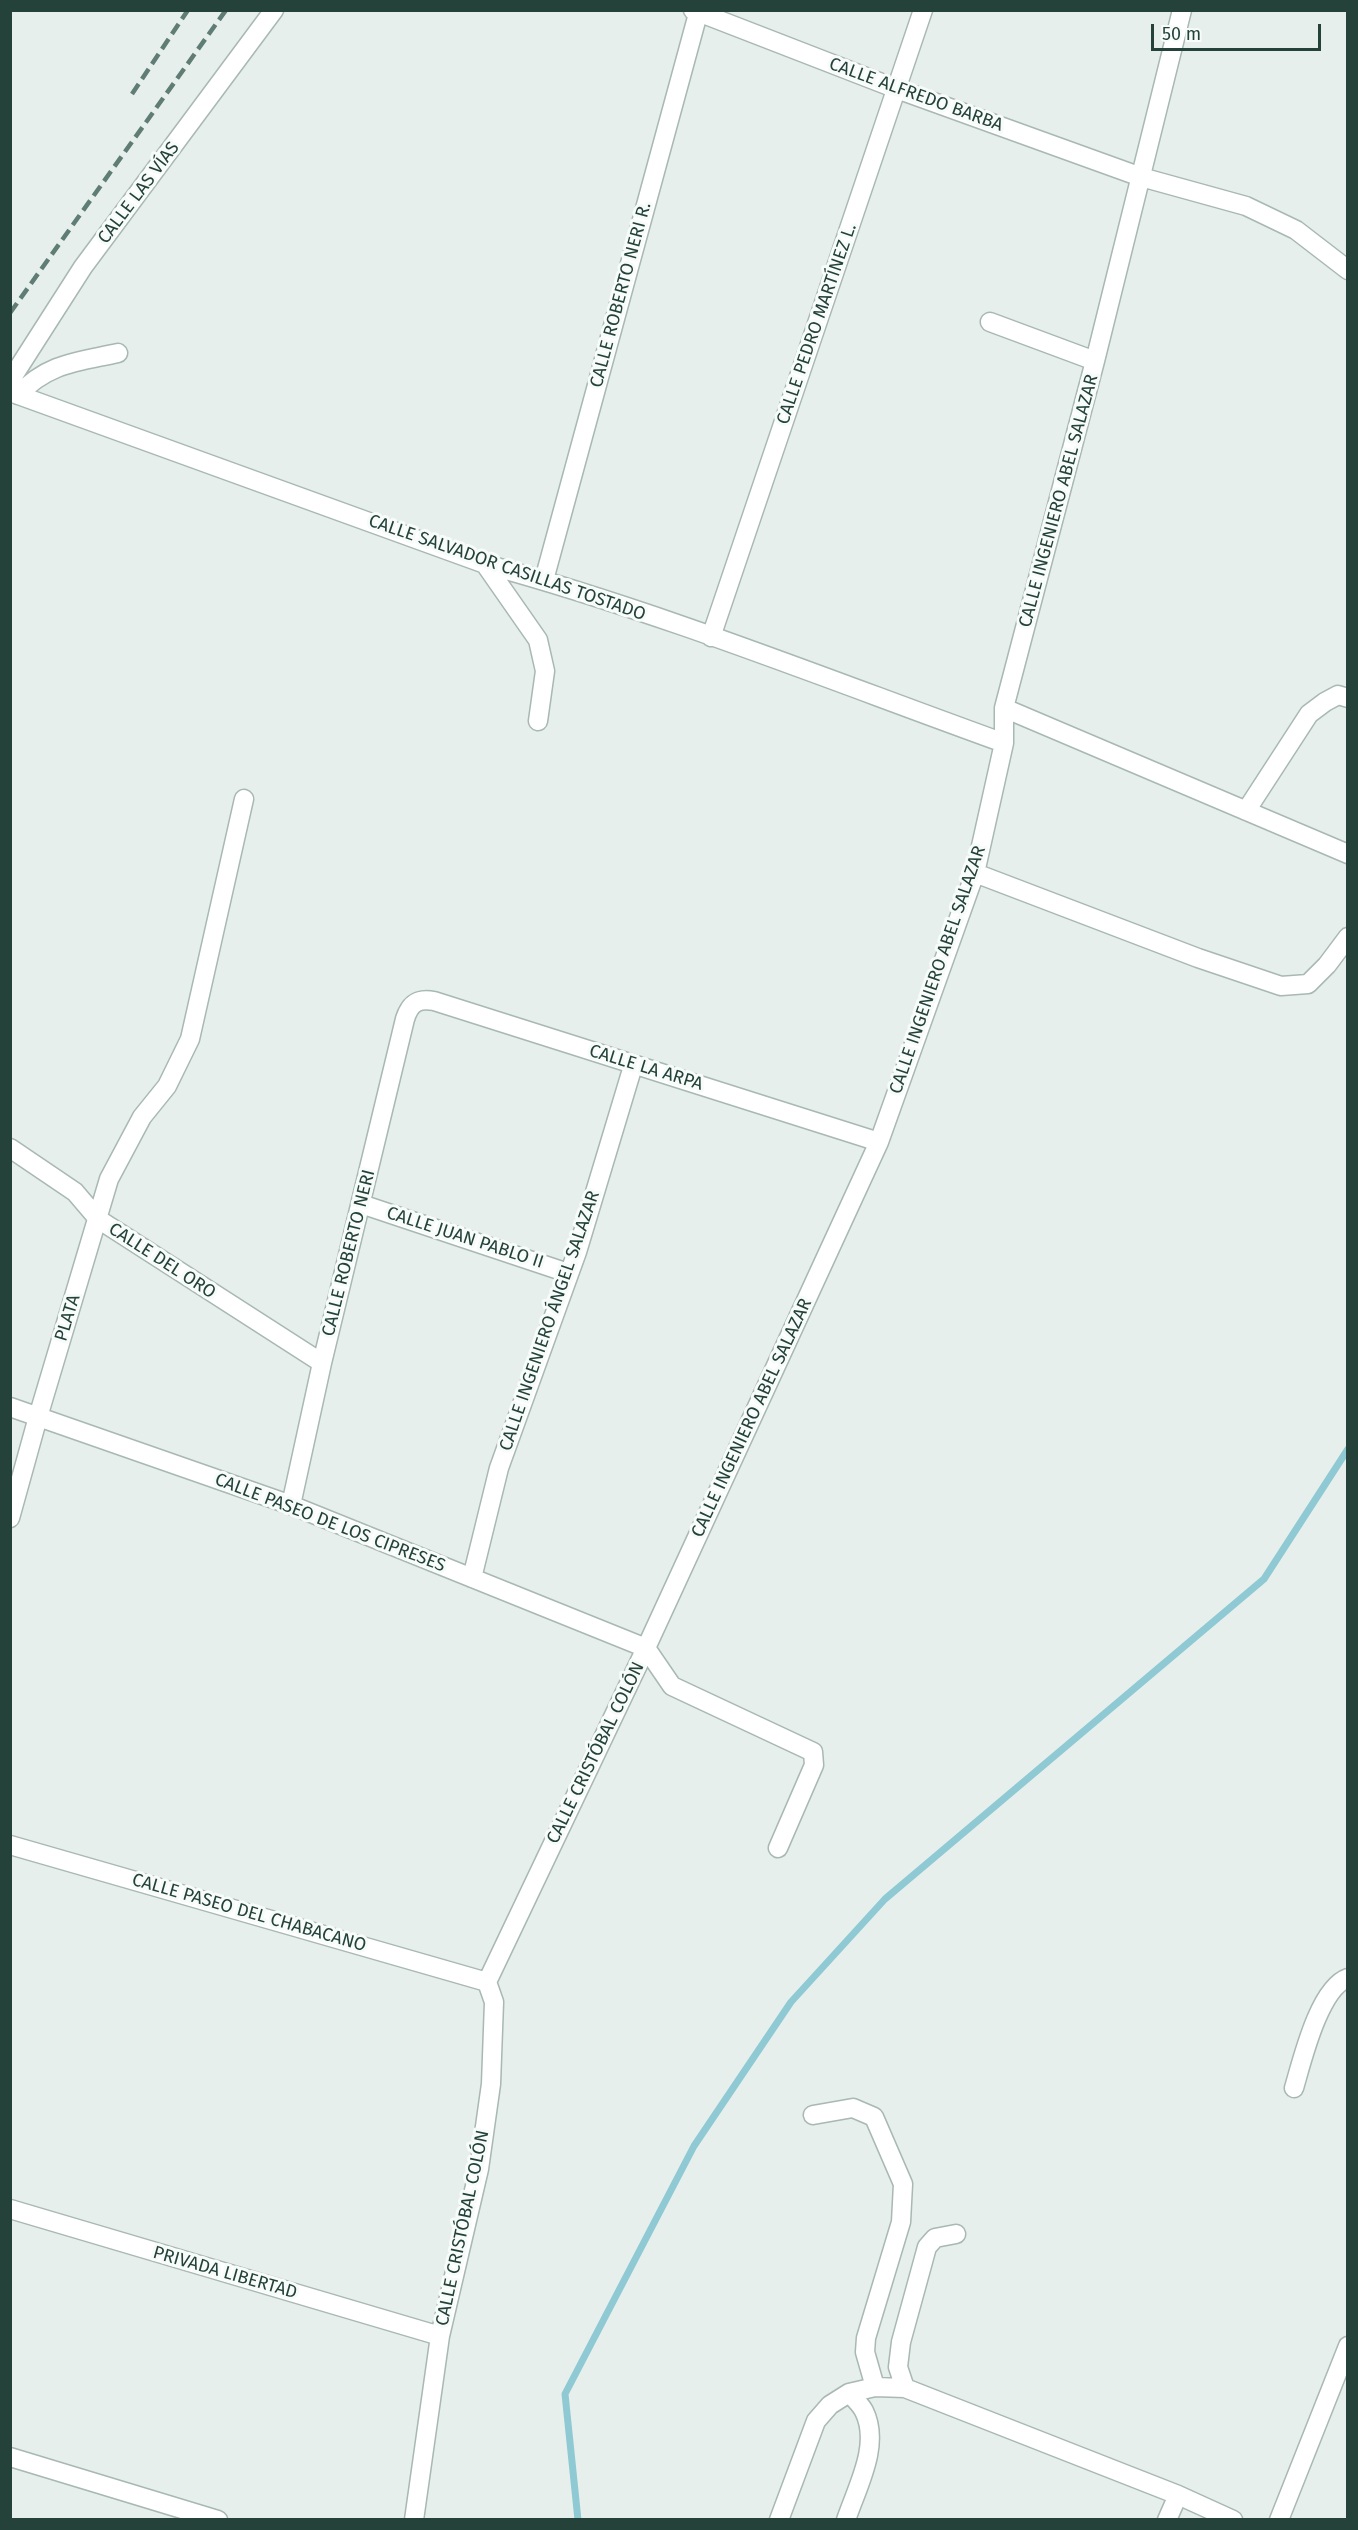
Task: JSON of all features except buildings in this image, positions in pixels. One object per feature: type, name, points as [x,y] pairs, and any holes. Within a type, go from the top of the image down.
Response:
[{"type":"street","name":"CALLE LAS VÍAS","points":[[13,389],[83,267],[274,10]]},
{"type":"street","name":"CALLE PEDRO MARTÍNEZ L.","points":[[711,637],[923,10]]},
{"type":"street","name":"CALLE INGENIERO ABEL SALAZAR","points":[[646,1648],[879,1142],[975,873],[1004,743],[1004,708],[1095,361],[1182,10]]},
{"type":"street","name":"CALLE ALFREDO BARBA","points":[[697,11],[897,89],[1141,177],[1246,206],[1296,230],[1347,270]]},
{"type":"street","name":"CALLE ROBERTO NERI R.","points":[[544,580],[697,11]]},
{"type":"street","points":[[990,322],[1095,361]]},
{"type":"street","points":[[13,389],[28,384],[52,368],[118,353]]},
{"type":"street","name":"CALLE SALVADOR CASILLAS TOSTADO","points":[[13,389],[485,564],[544,580],[711,637],[1004,743]]},
{"type":"street","points":[[485,564],[538,640],[545,671],[538,721]]},
{"type":"street","points":[[1245,811],[1309,714],[1324,702],[1344,695]]},
{"type":"street","points":[[1004,708],[1347,854]]},
{"type":"street","name":"PLATA","points":[[10,1518],[109,1179],[142,1117],[167,1086],[190,1040],[244,799]]},
{"type":"street","points":[[975,873],[1198,958],[1281,986],[1308,984],[1328,964],[1347,937]]},
{"type":"street","name":"CALLE LA ARPA","points":[[413,1003],[423,999],[434,1000],[633,1066],[648,1067],[879,1142]]},
{"type":"street","name":"CALLE ROBERTO NERI","points":[[291,1505],[322,1363],[407,1010],[413,1003]]},
{"type":"street","name":"CALLE INGENIERO ÁNGEL SALAZAR","points":[[472,1578],[499,1468],[568,1273],[633,1066]]},
{"type":"street","name":"CALLE DEL ORO","points":[[10,1148],[75,1192],[98,1219],[322,1363]]},
{"type":"street","name":"CALLE JUAN PABLO II","points":[[361,1204],[568,1273]]},
{"type":"street","name":"CALLE PASEO DE LOS CIPRESES","points":[[10,1407],[291,1505],[646,1648]]},
{"type":"street","points":[[646,1648],[676,1688],[813,1752],[814,1765],[778,1848]]},
{"type":"street","name":"CALLE CRISTÓBAL COLÓN","points":[[414,2520],[440,2336],[479,2169],[491,2084],[494,2002],[487,1982],[646,1648]]},
{"type":"street","name":"CALLE PASEO DEL CHABACANO","points":[[10,1845],[487,1982]]},
{"type":"street","points":[[1293,2088],[1315,2019],[1339,1981],[1347,1978]]},
{"type":"street","points":[[813,2115],[853,2108],[874,2117],[903,2184],[901,2222],[866,2338],[865,2352],[874,2387]]},
{"type":"street","name":"PRIVADA LIBERTAD","points":[[10,2210],[440,2336]]},
{"type":"street","points":[[905,2388],[898,2367],[901,2342],[927,2247],[935,2238],[956,2234]]},
{"type":"street","points":[[1279,2520],[1347,2346]]},
{"type":"street","points":[[779,2520],[816,2421],[830,2405],[849,2393],[874,2387],[905,2388],[1178,2495],[1233,2520]]},
{"type":"street","points":[[846,2520],[869,2452],[869,2430],[864,2411],[849,2393]]},
{"type":"street","points":[[10,2457],[218,2520]]},
{"type":"street","points":[[1167,2520],[1178,2495]]},
{"type":"waterway","points":[[578,2520],[565,2394],[694,2146],[791,2002],[885,1899],[1264,1579],[1348,1449]]},
{"type":"railway","points":[[132,94],[188,10]]},
{"type":"railway","points":[[10,313],[226,10]]}]
